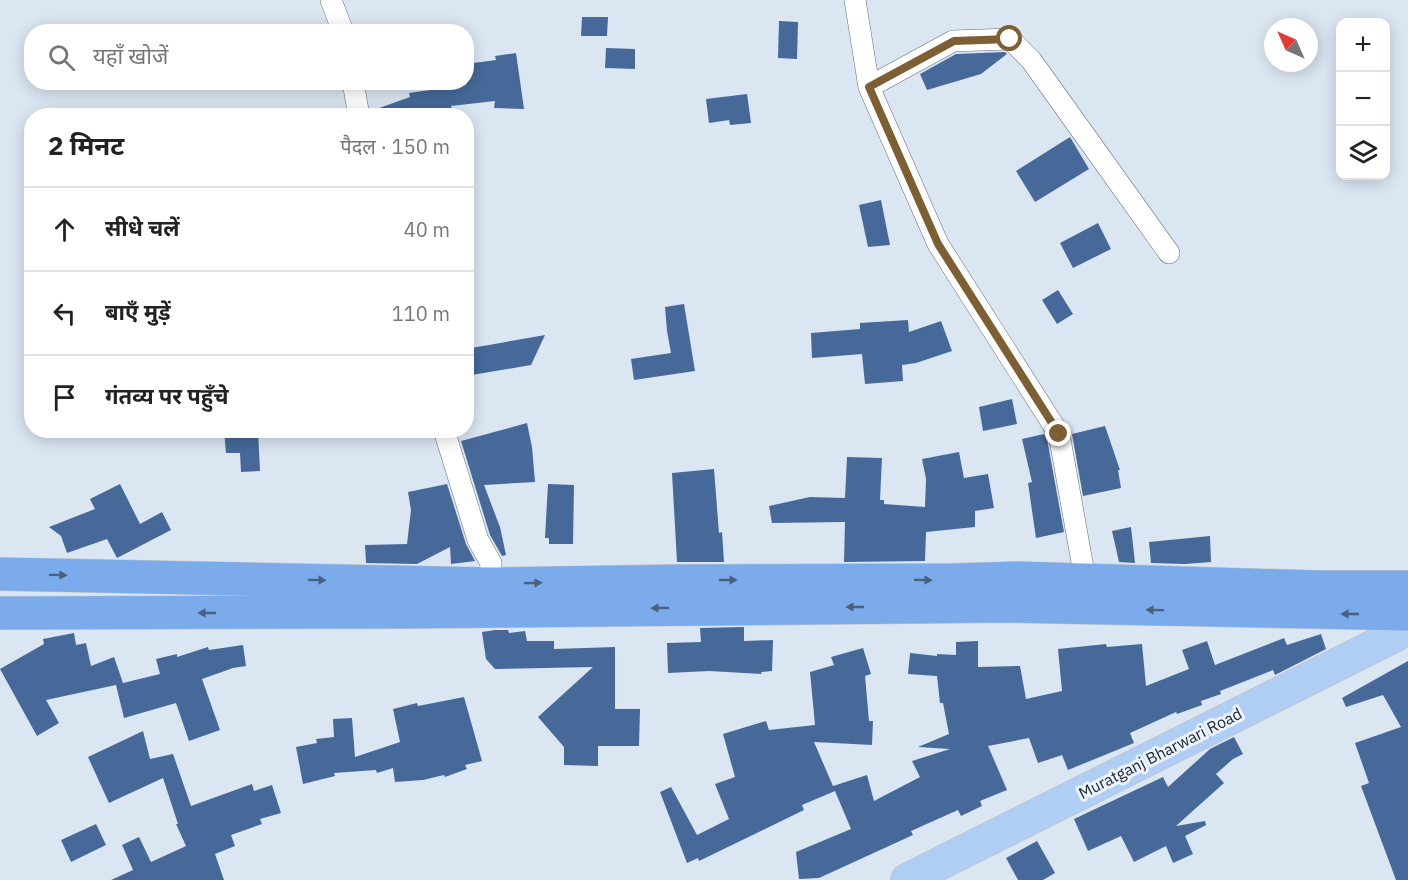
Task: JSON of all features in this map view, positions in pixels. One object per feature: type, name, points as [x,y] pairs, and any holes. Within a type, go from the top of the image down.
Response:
[{"type":"highway","points":[[0,574],[489,597],[1009,606],[1088,594],[1408,596]]},
{"type":"highway","points":[[0,613],[489,597]]},
{"type":"main road","name":"Muratganj Bharwari Road","points":[[908,880],[1396,635],[1408,620]]},
{"type":"street","points":[[330,0],[340,24]]},
{"type":"street","points":[[855,0],[869,87],[938,244],[1059,434],[1088,594]]},
{"type":"street","points":[[869,87],[954,41],[1010,39],[1031,60],[1169,253]]},
{"type":"street","points":[[354,90],[358,108]]},
{"type":"street","points":[[446,438],[478,540],[491,563],[489,597]]},
{"type":"building","points":[[582,17],[608,17],[607,36],[581,36]]},
{"type":"building","points":[[779,21],[798,22],[797,59],[778,58]]},
{"type":"building","points":[[606,48],[635,49],[635,69],[605,68]]},
{"type":"building","points":[[1005,52],[1007,54],[981,74],[927,90],[920,74],[956,54]]},
{"type":"building","points":[[516,53],[524,109],[494,108],[495,101],[451,106],[452,108],[379,108],[410,97],[409,93],[430,90],[474,90],[474,63],[496,60],[495,56]]},
{"type":"building","points":[[747,94],[751,123],[730,125],[729,120],[709,123],[706,99]]},
{"type":"building","points":[[1070,137],[1089,169],[1035,202],[1016,171]]},
{"type":"building","points":[[881,200],[890,245],[868,247],[859,205]]},
{"type":"building","points":[[1098,223],[1111,249],[1073,268],[1060,243]]},
{"type":"building","points":[[1058,290],[1073,314],[1057,324],[1042,300]]},
{"type":"building","points":[[684,304],[695,371],[634,380],[631,359],[671,353],[665,307]]},
{"type":"building","points":[[908,320],[909,332],[941,321],[952,351],[916,363],[902,365],[903,381],[865,384],[862,354],[812,358],[811,333],[860,329],[860,323]]},
{"type":"building","points":[[545,335],[531,365],[474,375],[474,348]]},
{"type":"building","points":[[1012,399],[1017,424],[983,431],[979,407]]},
{"type":"building","points":[[527,423],[535,482],[484,485],[500,527],[506,555],[502,556],[490,535],[461,441]]},
{"type":"building","points":[[1105,426],[1120,470],[1118,470],[1121,488],[1083,496],[1072,434]]},
{"type":"building","points":[[1044,434],[1047,439],[1064,532],[1036,538],[1028,483],[1032,482],[1022,439]]},
{"type":"building","points":[[225,438],[258,438],[260,471],[241,472],[240,453],[226,453]]},
{"type":"building","points":[[959,452],[964,478],[988,474],[994,508],[975,511],[975,527],[926,532],[925,561],[844,562],[845,522],[772,523],[769,506],[810,497],[845,498],[847,457],[882,458],[880,500],[884,500],[884,504],[925,507],[926,479],[922,459]]},
{"type":"building","points":[[714,469],[719,533],[722,532],[724,562],[677,562],[672,473]]},
{"type":"building","points":[[120,484],[140,524],[162,512],[171,530],[117,558],[107,539],[67,553],[61,536],[49,527],[95,509],[90,499]]},
{"type":"building","points":[[447,484],[466,544],[475,561],[451,564],[450,547],[417,564],[366,563],[365,545],[407,544],[411,510],[408,492]]},
{"type":"building","points":[[548,484],[574,485],[573,544],[549,544],[549,538],[545,538]]},
{"type":"building","points":[[1131,527],[1135,563],[1119,562],[1112,531]]},
{"type":"building","points":[[1210,536],[1211,562],[1151,563],[1149,542]]},
{"type":"building","points":[[744,627],[744,641],[773,640],[772,671],[761,672],[762,674],[709,671],[668,673],[667,643],[701,642],[700,628]]},
{"type":"building","points":[[508,630],[509,633],[525,631],[527,641],[554,641],[554,649],[615,647],[615,709],[640,709],[639,746],[598,746],[598,766],[564,765],[564,747],[538,717],[593,667],[495,669],[486,659],[482,632]]},
{"type":"building","points":[[74,633],[76,645],[86,643],[91,666],[114,657],[123,683],[160,674],[156,659],[177,654],[177,657],[208,647],[209,650],[243,645],[246,666],[202,679],[220,730],[189,741],[176,703],[124,718],[116,685],[46,700],[59,723],[37,736],[0,669],[44,644],[43,639]]},
{"type":"building","points":[[1321,634],[1326,649],[1275,675],[1273,670],[1220,691],[1221,694],[1201,701],[1202,705],[1177,714],[1176,712],[1130,733],[1134,743],[1068,770],[1062,755],[1038,763],[1029,738],[988,746],[1007,790],[980,801],[982,806],[961,816],[958,810],[911,831],[913,835],[819,878],[799,879],[796,852],[851,829],[835,791],[802,805],[804,810],[699,861],[698,858],[687,863],[660,792],[671,787],[697,835],[729,819],[715,784],[735,777],[723,734],[766,721],[769,730],[815,725],[810,672],[834,665],[831,657],[863,648],[871,674],[865,676],[869,721],[873,721],[872,745],[814,742],[833,786],[867,775],[874,801],[920,777],[912,761],[950,749],[918,747],[949,734],[943,703],[940,703],[937,676],[908,674],[910,653],[937,656],[937,654],[956,655],[956,642],[978,641],[978,667],[1020,666],[1026,699],[1062,691],[1058,649],[1106,644],[1107,647],[1142,644],[1146,686],[1189,669],[1182,650],[1207,641],[1215,665],[1284,638],[1287,645]]},
{"type":"building","points":[[1408,661],[1408,880],[1396,880],[1361,786],[1369,783],[1355,743],[1401,727],[1383,695],[1346,707],[1342,698]]},
{"type":"building","points":[[464,697],[482,761],[465,765],[467,769],[445,777],[444,775],[423,780],[395,782],[393,768],[377,773],[376,770],[334,773],[335,776],[303,784],[296,747],[317,743],[316,739],[334,737],[333,719],[352,718],[355,757],[400,742],[393,709],[417,703],[418,706]]},
{"type":"building","points":[[143,731],[150,759],[173,754],[191,806],[252,784],[254,791],[272,785],[281,813],[260,819],[262,824],[231,835],[235,846],[215,854],[224,880],[111,880],[133,870],[122,845],[139,837],[151,862],[186,846],[176,824],[178,824],[163,778],[109,803],[88,757]]},
{"type":"building","points":[[1234,737],[1243,754],[1233,759],[1216,774],[1224,783],[1176,826],[1205,821],[1206,825],[1185,836],[1193,854],[1173,863],[1166,846],[1134,862],[1121,836],[1088,851],[1074,819],[1163,777],[1168,787],[1210,749]]},
{"type":"building","points":[[96,824],[106,845],[71,862],[61,840]]},
{"type":"building","points":[[1037,841],[1055,873],[1043,880],[1018,880],[1006,858]]},
{"type":"route","points":[[1010,39],[954,41],[869,87],[938,244],[1059,434]]}]
